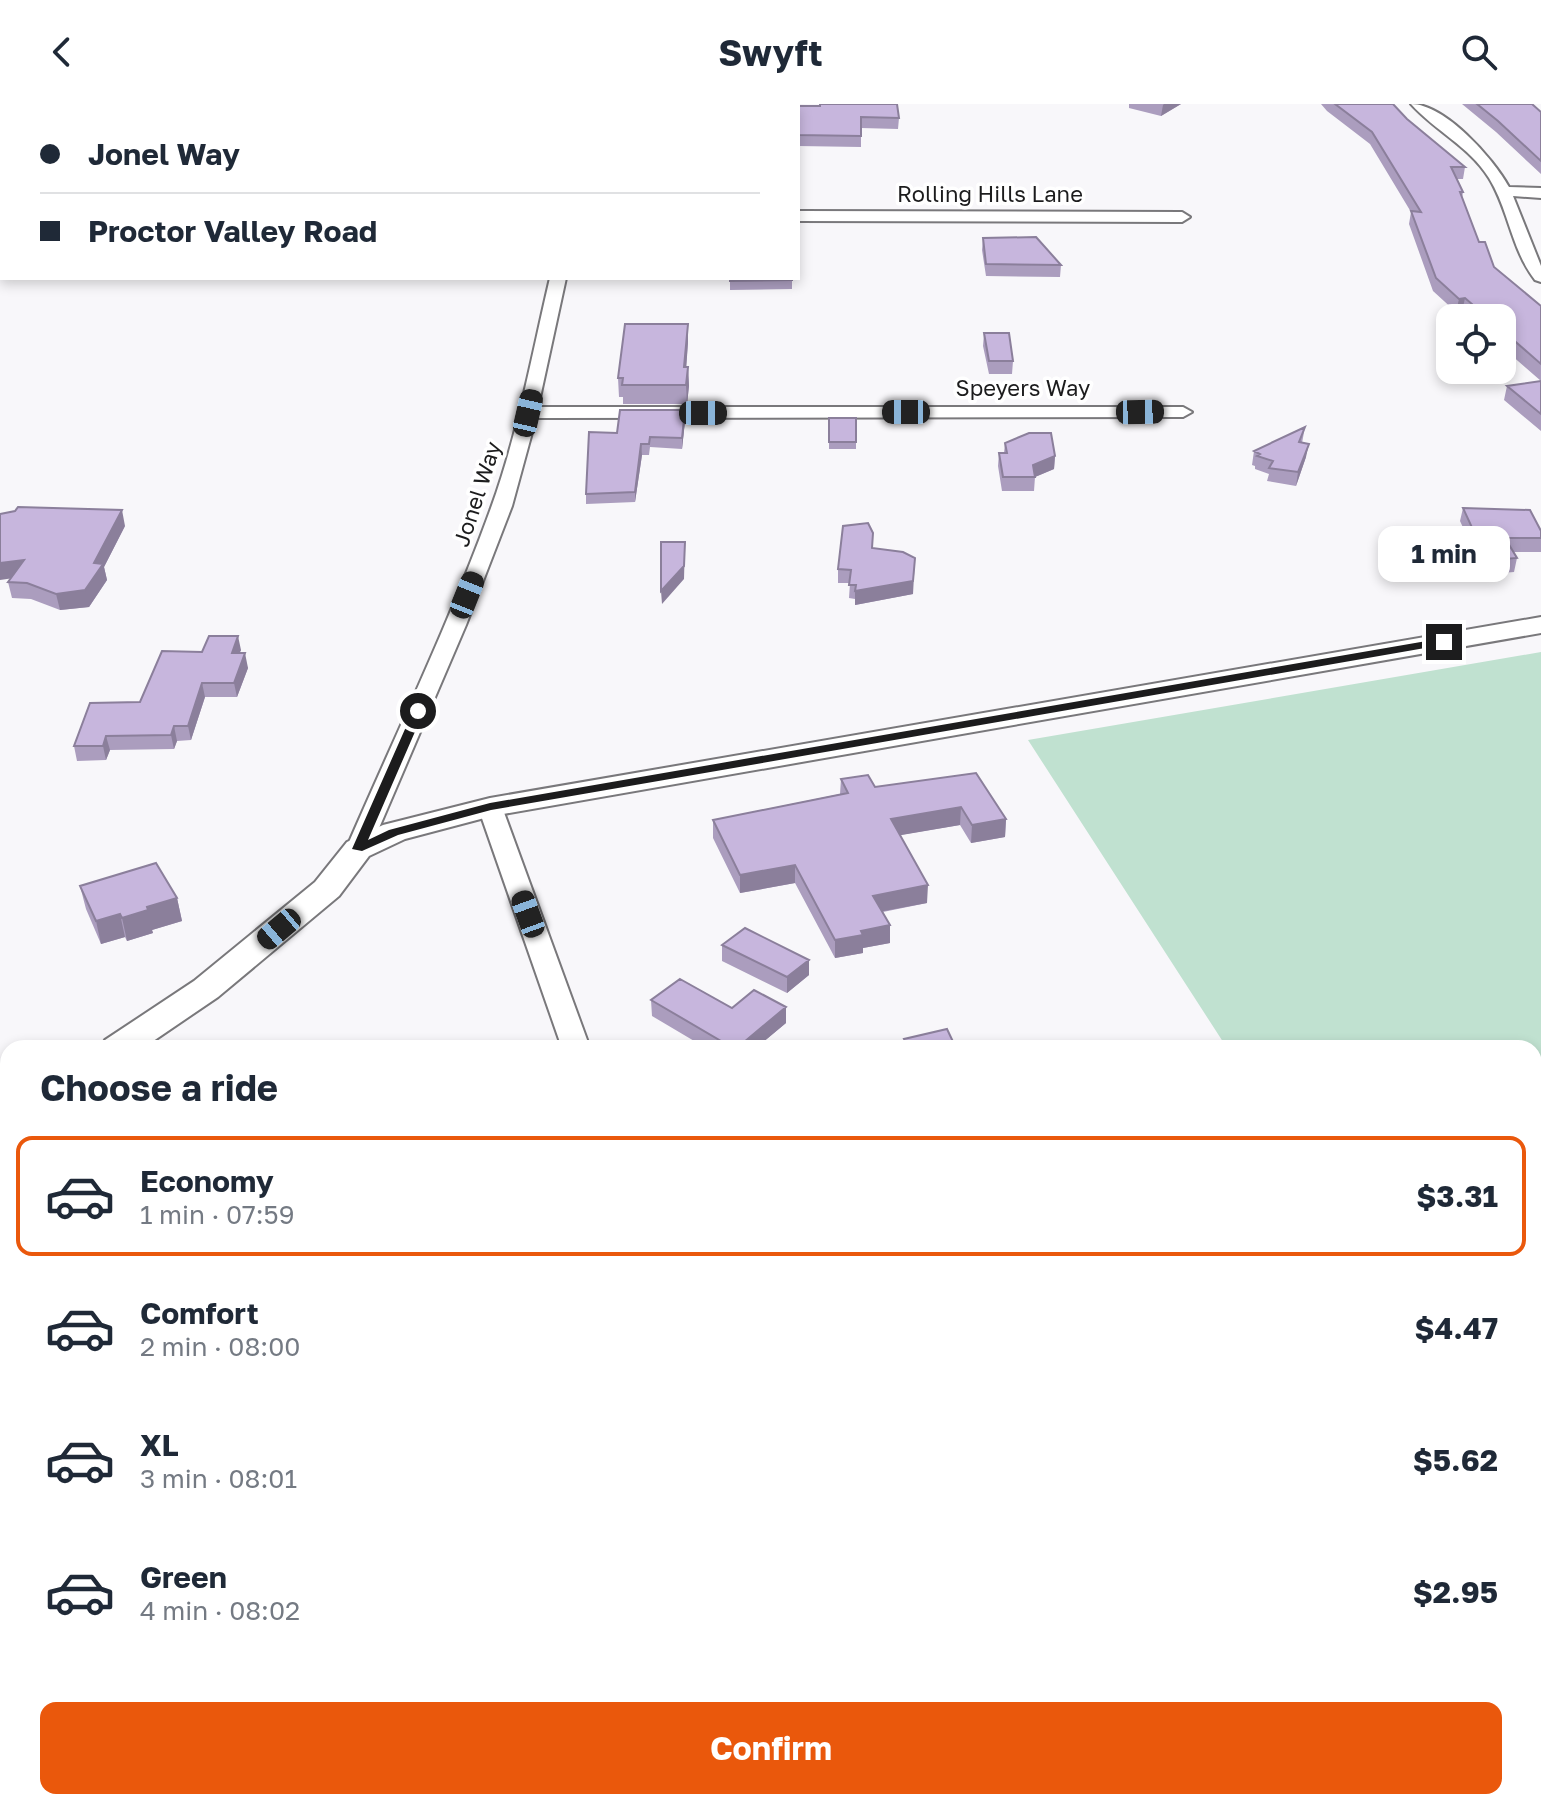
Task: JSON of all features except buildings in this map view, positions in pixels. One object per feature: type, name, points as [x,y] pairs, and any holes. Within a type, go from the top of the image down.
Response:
[{"type":"street","points":[[1418,104],[1479,156],[1504,191],[1524,253],[1541,277]]},
{"type":"street","points":[[1504,191],[1541,193]]},
{"type":"street","name":"Rolling Hills Lane","points":[[800,216],[1182,217]]},
{"type":"street","name":"Jonel Way","points":[[358,849],[455,625],[502,506],[528,413],[558,280]]},
{"type":"street","name":"Speyers Way","points":[[528,413],[1183,412]]},
{"type":"street","points":[[130,1040],[218,979],[327,889],[358,849],[394,832],[490,807],[1541,625]]},
{"type":"street","points":[[490,807],[573,1040]]},
{"type":"green space","points":[[1541,652],[1541,1040],[1222,1040],[1028,740]]},
{"type":"route","points":[[418,711],[358,849],[394,832],[490,807],[1444,642]]}]
